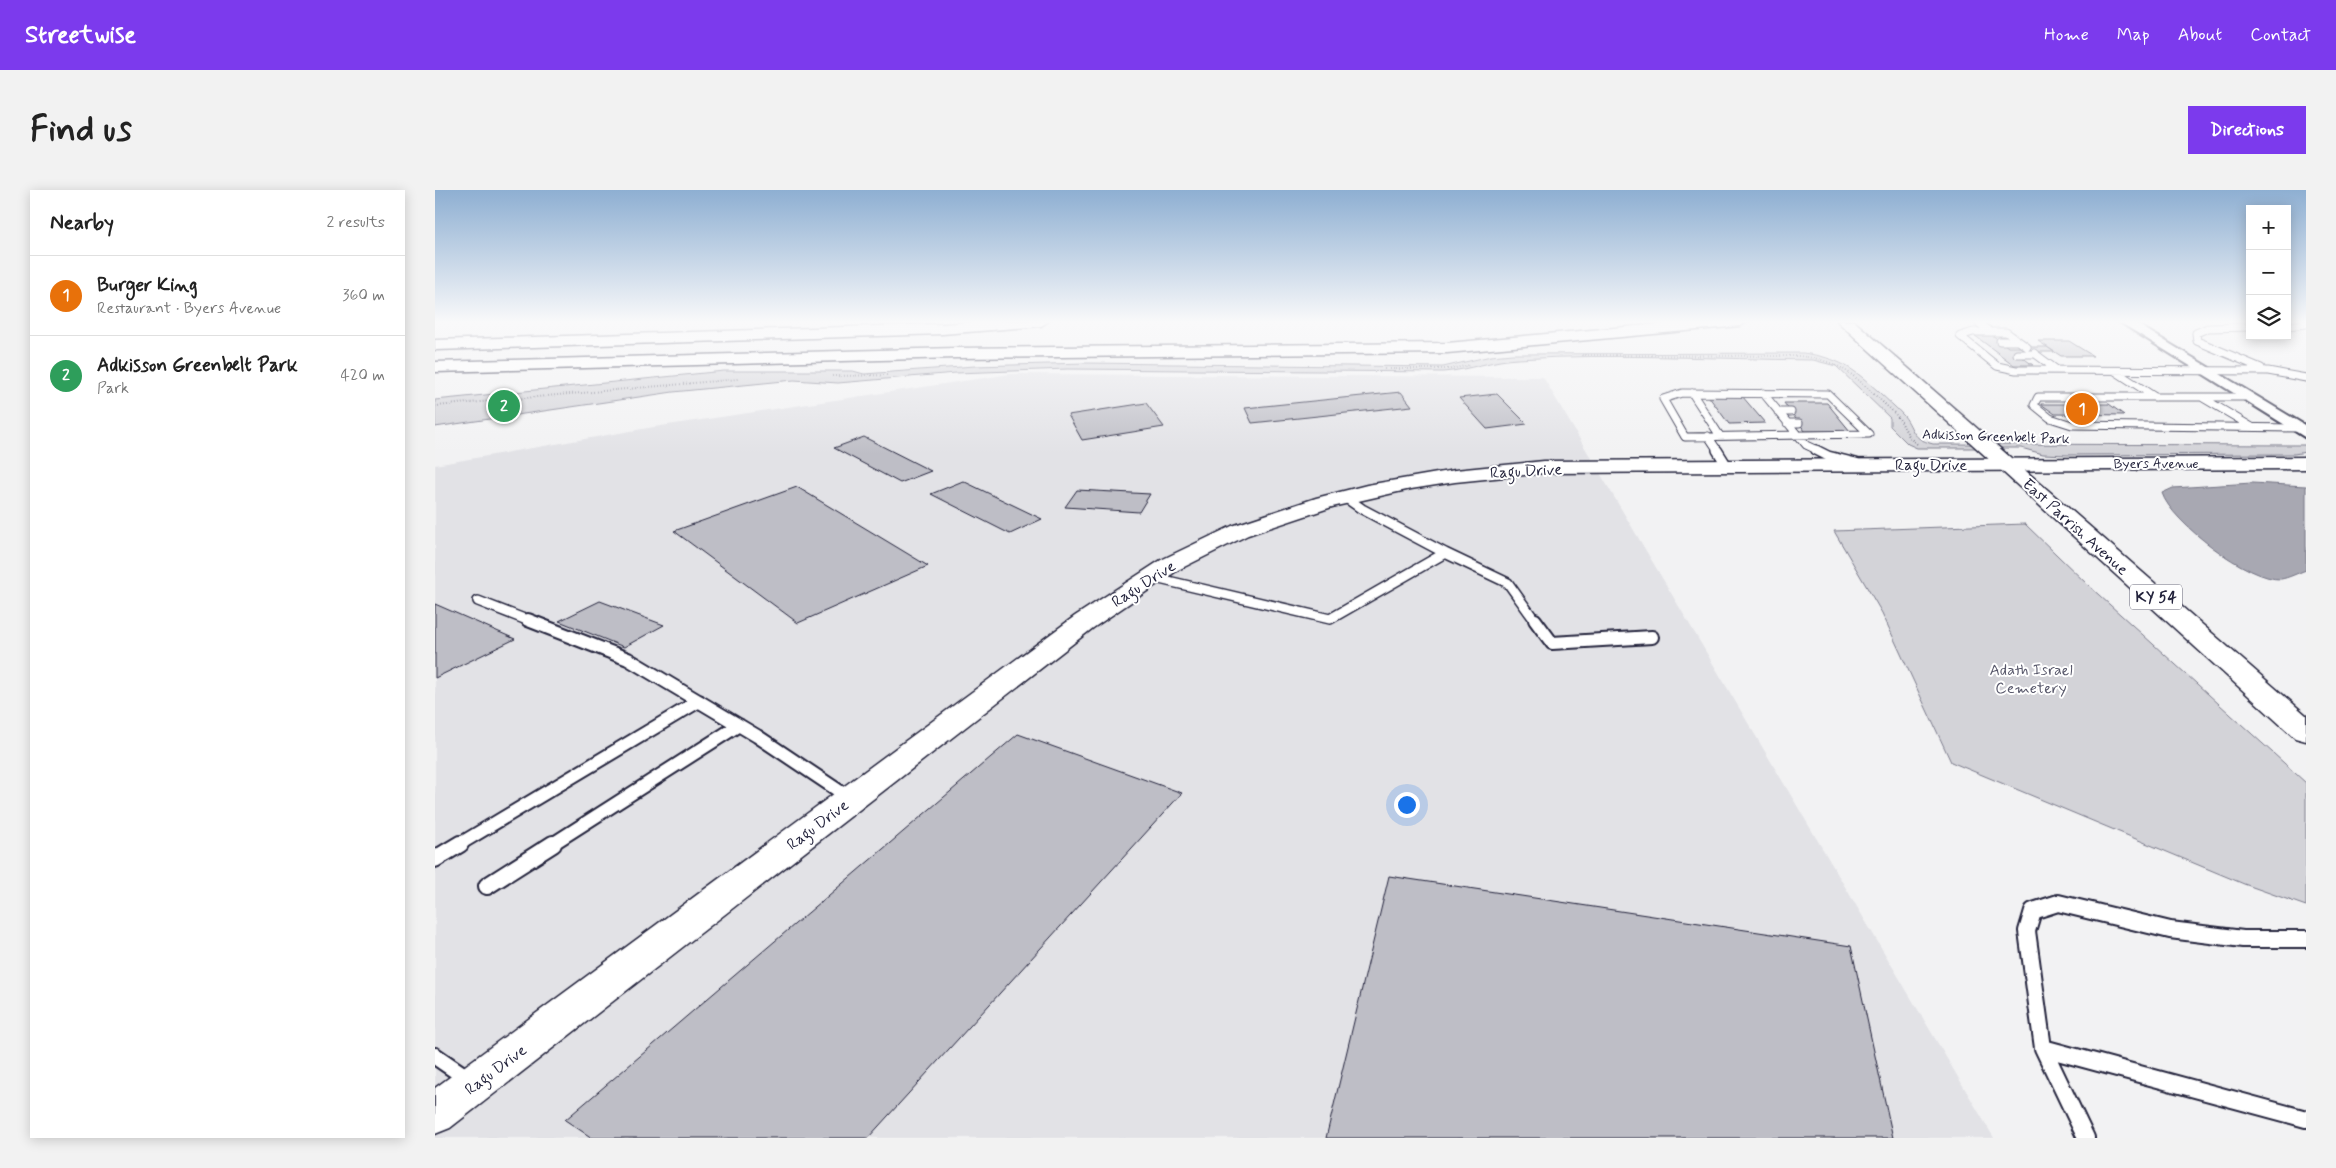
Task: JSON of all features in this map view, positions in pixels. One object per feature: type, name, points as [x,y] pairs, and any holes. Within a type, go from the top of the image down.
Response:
[{"type":"main road","points":[[435,367],[500,365]]},
{"type":"main road","name":"East Parrish Avenue","points":[[1895,365],[2306,731]]},
{"type":"main road","name":"Byers Avenue","points":[[2006,464],[2306,463]]},
{"type":"main road","name":"Ragu Drive","points":[[435,1114],[1084,622],[1151,577],[1198,549],[1239,531],[1280,516],[1345,497],[1410,482],[1499,470],[1544,467],[2006,464]]},
{"type":"street","points":[[2196,365],[2302,430]]},
{"type":"lane","points":[[2003,365],[2016,370],[2268,371],[2306,378]]},
{"type":"lane","points":[[2050,365],[2057,370]]},
{"type":"lane","points":[[2254,365],[2268,371]]},
{"type":"lane","points":[[2115,371],[2155,397]]},
{"type":"lane","points":[[1682,393],[1763,393],[1828,394],[1869,434],[1685,437],[1663,399],[1682,393]]},
{"type":"lane","points":[[1693,393],[1721,436]]},
{"type":"lane","points":[[1763,393],[1806,446],[1828,456],[1864,465]]},
{"type":"lane","points":[[2248,397],[2038,397],[2034,405],[2050,418],[2072,425],[2302,430]]},
{"type":"lane","points":[[2203,397],[2253,428]]},
{"type":"lane","points":[[1833,411],[1845,411]]},
{"type":"lane","points":[[1777,412],[1791,412]]},
{"type":"lane","points":[[1843,423],[1857,422]]},
{"type":"lane","points":[[1787,424],[1799,423]]},
{"type":"lane","points":[[1708,436],[1727,466]]},
{"type":"lane","points":[[1345,497],[1362,509],[1508,583],[1552,643],[1652,638]]},
{"type":"lane","points":[[1151,577],[1330,619],[1445,552]]},
{"type":"lane","points":[[478,601],[628,659],[739,725],[851,799]]},
{"type":"lane","points":[[435,859],[699,701]]},
{"type":"lane","points":[[487,886],[739,725]]},
{"type":"lane","points":[[2086,1138],[2043,1048],[2027,931],[2033,911],[2058,903],[2170,930],[2243,939],[2306,939]]},
{"type":"lane","points":[[2043,1048],[2306,1119]]},
{"type":"lane","points":[[435,1056],[475,1084]]},
{"type":"path","points":[[1382,369],[1450,369],[1468,365]]},
{"type":"path","name":"Adkisson Greenbelt Park","points":[[1839,365],[1846,368],[1862,382],[1899,419],[1904,434],[1921,446]]},
{"type":"path","points":[[829,376],[892,374]]},
{"type":"path","points":[[435,406],[747,378]]},
{"type":"shaded area","points":[[1011,374],[1543,377],[1994,1138],[435,1138],[435,465],[654,427]]},
{"type":"shaded area","points":[[2252,483],[2306,486],[2306,570],[2281,579],[2267,577],[2250,570],[2213,548],[2195,533],[2168,505],[2162,493],[2173,488]]},
{"type":"green space","points":[[1003,365],[1443,367],[1479,365],[1443,372],[1068,369],[956,373],[838,383],[794,380],[673,392],[435,427],[435,400],[724,371],[853,371],[864,374]]},
{"type":"green space","points":[[1833,365],[1845,365],[1853,370],[1901,413],[1920,439],[1933,444],[2306,445],[2306,452],[2294,454],[2068,455],[2043,454],[2021,448],[1917,448],[1908,444],[1890,426],[1890,418]]},
{"type":"green space","name":"Adath Israel Cemetery","points":[[2025,524],[2088,585],[2306,783],[2306,906],[2244,884],[1951,762],[1882,613],[1834,531]]},
{"type":"building","points":[[1401,392],[1412,406],[1252,423],[1245,408]]},
{"type":"building","points":[[1497,394],[1527,424],[1487,429],[1459,398]]},
{"type":"building","points":[[1742,396],[1765,423],[1729,424],[1709,397]]},
{"type":"building","points":[[1146,403],[1164,427],[1082,440],[1068,415]]},
{"type":"building","points":[[1784,403],[1827,403],[1850,431],[1805,431]]},
{"type":"building","points":[[2041,404],[2109,404],[2124,415],[2055,414]]},
{"type":"building","points":[[864,437],[931,471],[900,483],[834,448]]},
{"type":"building","points":[[963,481],[1042,519],[1010,534],[931,494]]},
{"type":"building","points":[[797,487],[928,566],[798,623],[674,531]]},
{"type":"building","points":[[1077,490],[1150,494],[1139,512],[1065,507]]},
{"type":"building","points":[[600,601],[664,625],[624,647],[559,621]]},
{"type":"building","points":[[435,604],[515,639],[435,678]]},
{"type":"building","points":[[1018,734],[1182,793],[868,1138],[592,1138],[565,1120]]},
{"type":"building","points":[[1389,876],[1851,946],[1893,1138],[1326,1138]]},
{"type":"place","name":"Adkisson Greenbelt Park","points":[[504,406]]},
{"type":"place","name":"Burger King","points":[[2082,409]]}]
